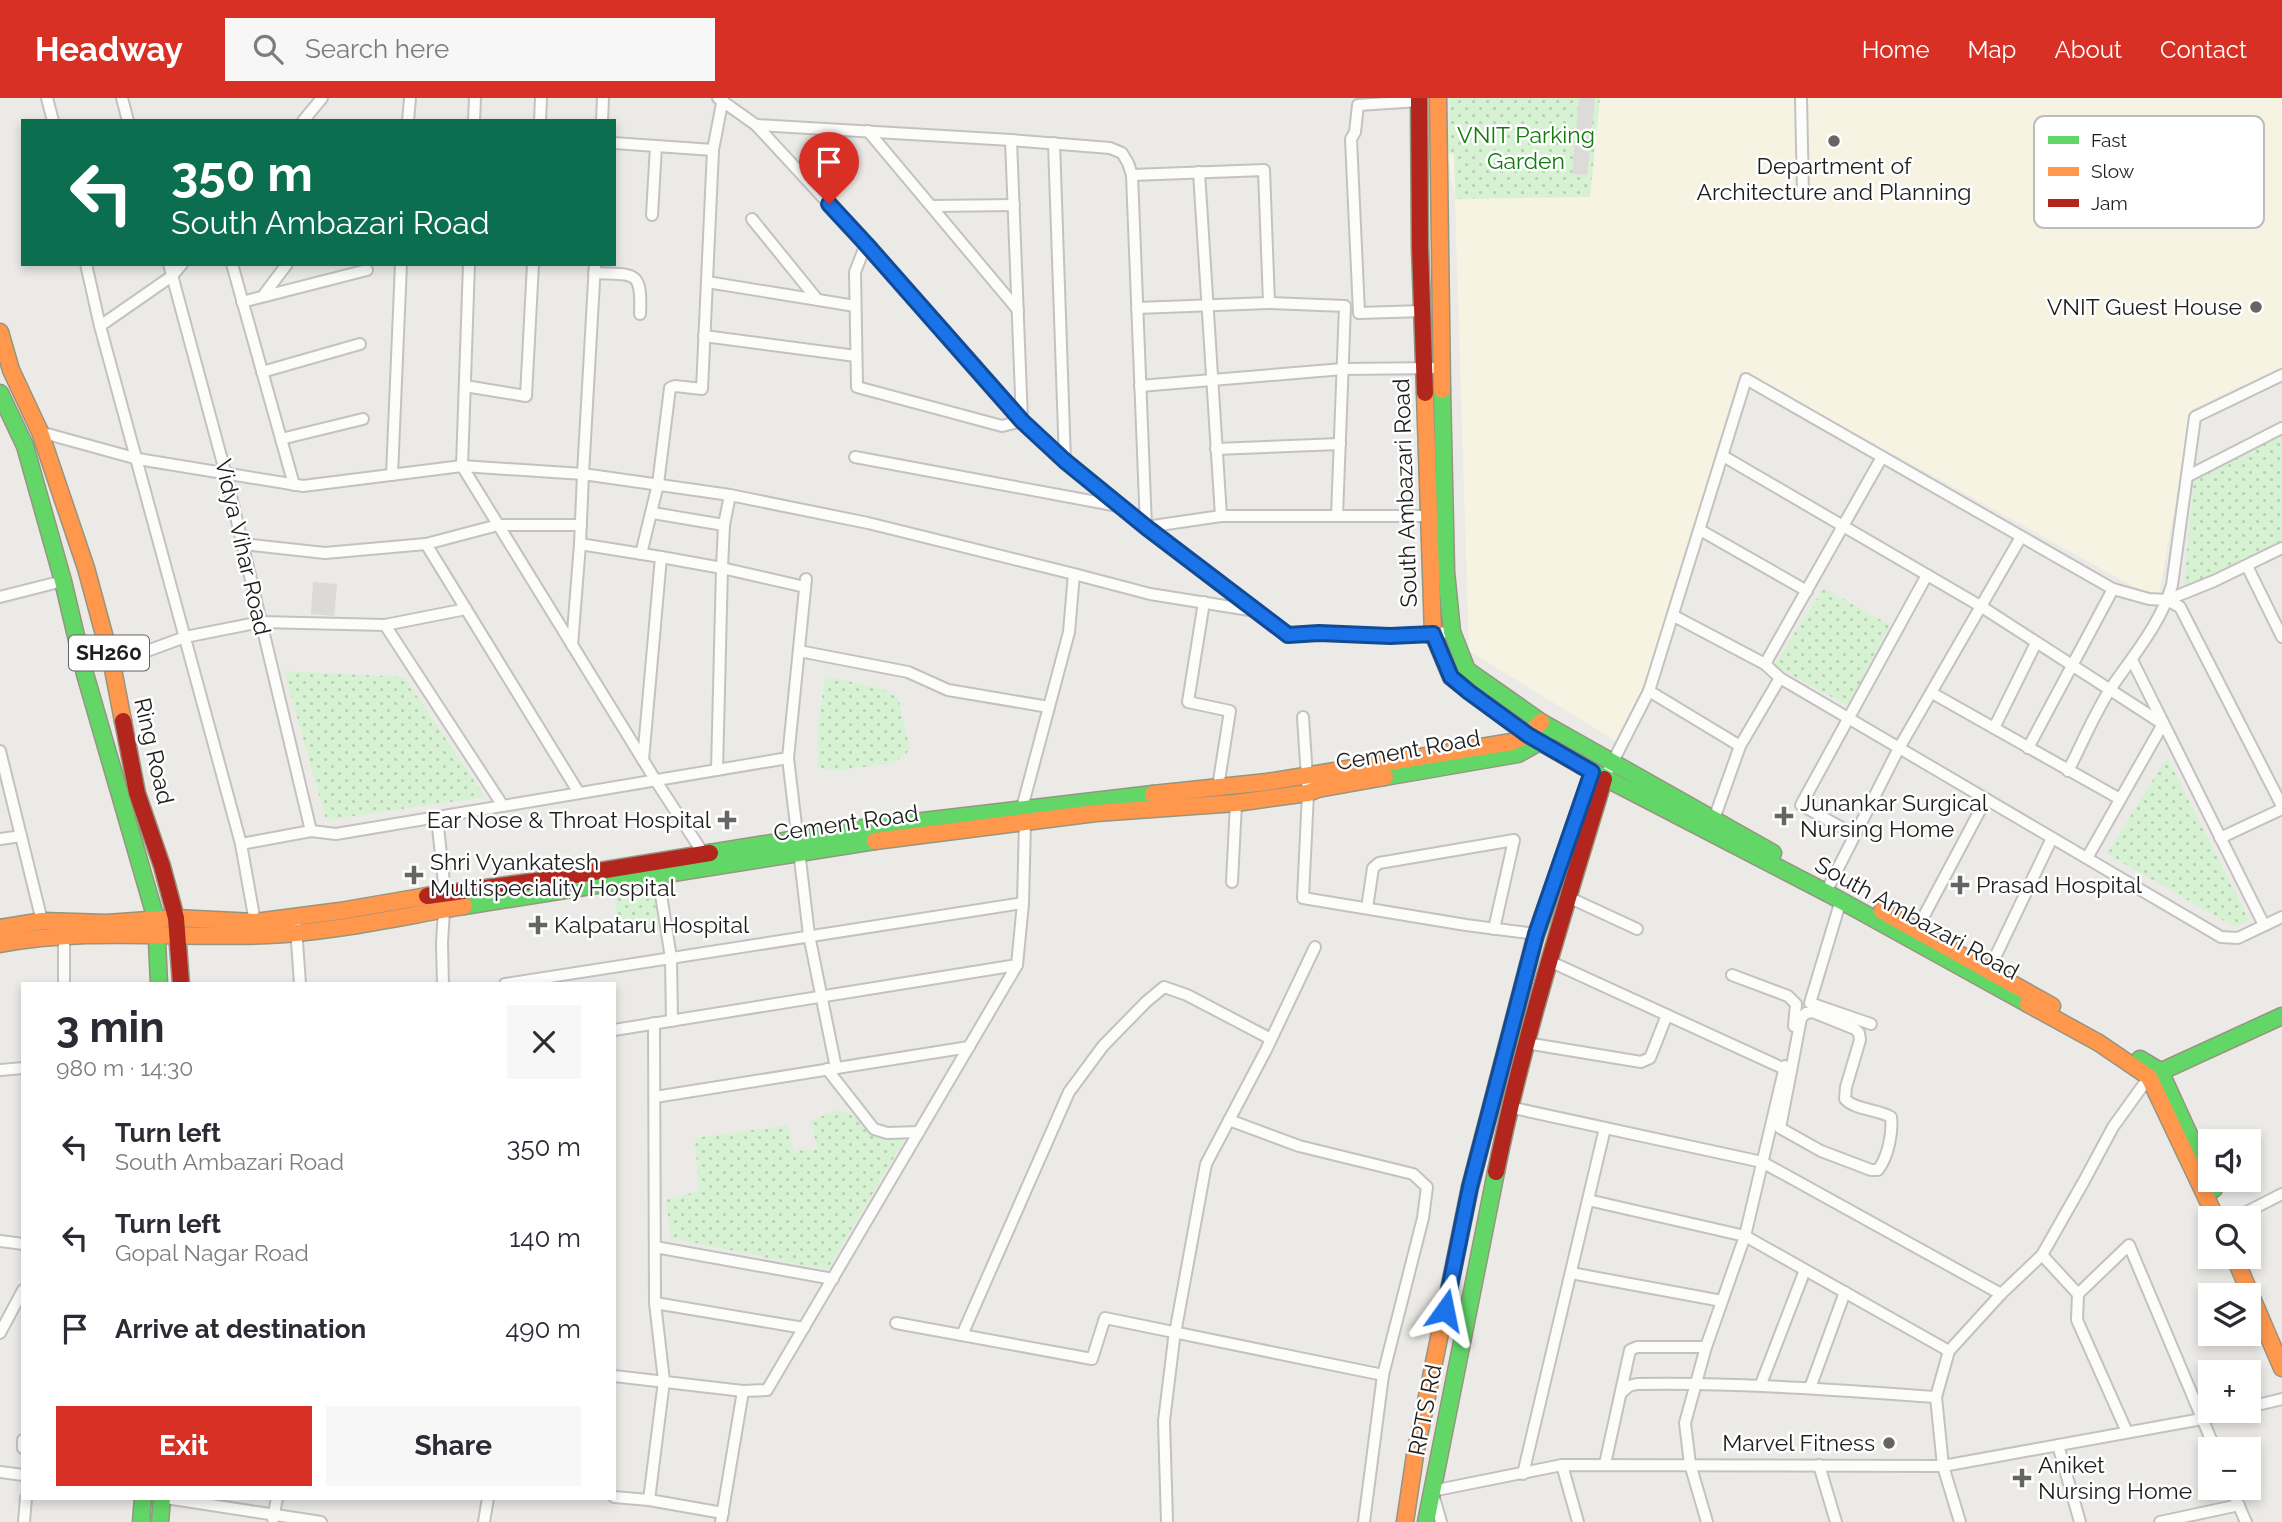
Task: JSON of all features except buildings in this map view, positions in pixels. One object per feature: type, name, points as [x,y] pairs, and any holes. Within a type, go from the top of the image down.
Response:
[{"type":"main road","name":"South Ambazari Road","points":[[1438,98],[1446,572],[1452,632],[1467,670],[1547,725],[1713,819],[1833,892],[2155,1074]]},
{"type":"main road","name":"South Ambazari Road","points":[[1419,100],[1433,634],[1451,677],[1534,739],[1598,776],[1833,892],[1917,929],[1989,970],[2155,1074]]},
{"type":"main road","name":"Ring Road","points":[[0,332],[11,370],[40,432],[86,568],[112,664],[137,793],[162,866],[177,926],[181,982]]},
{"type":"main road","name":"Ring Road","points":[[0,393],[25,446],[63,581],[85,674],[157,927],[159,982]]},
{"type":"main road","points":[[1534,739],[1547,725]]},
{"type":"main road","name":"Cement Road","points":[[64,929],[255,922],[340,911],[445,892],[544,880],[703,853],[798,846],[1024,815],[1307,775],[1534,739]]},
{"type":"main road","name":"Cement Road","points":[[1024,815],[1236,803],[1308,793],[1318,789],[1518,754],[1534,739]]},
{"type":"main road","points":[[1405,1522],[1415,1455],[1470,1187],[1536,934],[1598,776]]},
{"type":"main road","name":"RPTS Rd","points":[[1426,1522],[1508,1107],[1568,897],[1598,776]]},
{"type":"main road","name":"Cement Road","points":[[177,926],[252,937],[297,933],[658,876],[798,846]]},
{"type":"main road","points":[[0,928],[42,921],[64,929]]},
{"type":"main road","points":[[0,944],[64,929]]},
{"type":"main road","points":[[2155,1074],[2282,1016]]},
{"type":"main road","points":[[2155,1074],[2211,1206]]},
{"type":"main road","points":[[2155,1074],[2221,1206]]},
{"type":"main road","points":[[2240,1269],[2282,1368]]},
{"type":"main road","points":[[2249,1269],[2282,1345]]},
{"type":"main road","points":[[141,1522],[143,1500]]},
{"type":"main road","points":[[160,1522],[164,1500]]},
{"type":"street","points":[[47,98],[52,119]]},
{"type":"street","points":[[122,98],[127,119]]},
{"type":"street","points":[[305,119],[322,98]]},
{"type":"street","points":[[408,119],[410,98]]},
{"type":"street","points":[[474,119],[475,98]]},
{"type":"street","points":[[540,119],[541,98]]},
{"type":"street","points":[[601,119],[603,98]]},
{"type":"street","points":[[1801,98],[1804,194]]},
{"type":"street","points":[[641,554],[653,513],[670,388],[676,386],[702,389],[713,149],[721,99],[756,125],[866,244],[1022,421],[1121,507],[1288,635],[1319,633],[1390,636],[1452,632]]},
{"type":"street","points":[[1419,100],[1358,105],[1355,132],[1351,139],[1359,313],[1423,312]]},
{"type":"street","points":[[756,125],[1054,143],[1110,148],[1122,153],[1129,163],[1132,176],[1146,527]]},
{"type":"street","points":[[869,131],[1018,310]]},
{"type":"street","points":[[1011,140],[1022,421]]},
{"type":"street","points":[[616,143],[713,149]]},
{"type":"street","points":[[1054,143],[1065,461]]},
{"type":"street","points":[[652,215],[656,146]]},
{"type":"street","points":[[1132,176],[1264,170],[1269,303]]},
{"type":"street","points":[[1199,172],[1221,516]]},
{"type":"street","points":[[932,206],[1014,205]]},
{"type":"street","points":[[752,219],[816,298]]},
{"type":"street","points":[[866,244],[855,272],[857,387],[1002,426],[1022,421]]},
{"type":"street","points":[[86,266],[100,326],[240,844],[255,922]]},
{"type":"street","name":"Vidya Vihar Road","points":[[170,266],[226,475],[311,831]]},
{"type":"street","points":[[100,326],[172,276],[180,266]]},
{"type":"street","points":[[233,266],[294,485]]},
{"type":"street","points":[[263,296],[286,266]]},
{"type":"street","points":[[392,475],[401,266]]},
{"type":"street","points":[[469,266],[462,466],[703,853]]},
{"type":"street","points":[[465,386],[526,396],[533,266]]},
{"type":"street","points":[[572,645],[595,269],[629,275],[637,280],[641,288],[640,314]]},
{"type":"street","points":[[242,302],[367,270]]},
{"type":"street","points":[[707,282],[855,306]]},
{"type":"street","points":[[1137,308],[1269,303],[1345,306],[1337,516]]},
{"type":"street","points":[[704,335],[856,356]]},
{"type":"street","points":[[262,372],[360,344]]},
{"type":"street","points":[[1140,386],[1343,369],[1442,368]]},
{"type":"street","points":[[2068,771],[2109,691],[2132,660],[2167,600],[2172,584],[2195,417],[2282,375]]},
{"type":"street","points":[[1598,776],[1612,762],[1649,691],[1746,379],[2113,589],[2149,599],[2167,600],[2180,607],[2282,807],[2220,838]]},
{"type":"street","points":[[281,439],[363,419]]},
{"type":"street","points":[[2188,475],[2282,428]]},
{"type":"street","points":[[40,432],[138,459],[303,486],[462,466],[583,474],[658,484],[730,495],[868,523],[1150,594],[1256,611]]},
{"type":"street","points":[[1216,449],[1340,444]]},
{"type":"street","points":[[1723,456],[1982,607],[2162,724]]},
{"type":"street","points":[[855,457],[1121,507]]},
{"type":"street","points":[[1765,664],[1882,457]]},
{"type":"street","points":[[717,770],[724,525],[730,495]]},
{"type":"street","points":[[653,513],[724,525]]},
{"type":"street","points":[[1146,527],[1221,516],[1428,516]]},
{"type":"street","points":[[243,544],[325,553],[426,544],[498,525],[581,525]]},
{"type":"street","points":[[1700,530],[1807,591]]},
{"type":"street","points":[[1871,1024],[1810,1003],[1833,892],[1855,835],[1899,748],[2021,537]]},
{"type":"street","points":[[426,544],[579,793]]},
{"type":"street","points":[[580,544],[805,583],[788,758],[809,935],[823,996],[831,1068],[874,1129],[887,1133],[919,1132]]},
{"type":"street","points":[[2167,600],[2282,548]]},
{"type":"street","points":[[643,760],[661,557]]},
{"type":"street","points":[[2247,566],[2278,621],[2282,636]]},
{"type":"street","points":[[616,1376],[743,1391],[767,1390],[1017,965],[1023,903],[1024,815],[1069,632],[1074,574]]},
{"type":"street","points":[[1855,835],[1801,805],[1927,575]]},
{"type":"street","points":[[0,597],[63,581]]},
{"type":"street","points":[[2028,748],[2113,589]]},
{"type":"street","points":[[1204,602],[1188,702],[1230,711],[1218,787]]},
{"type":"street","points":[[112,664],[185,637],[261,622],[385,625],[466,609]]},
{"type":"street","points":[[1674,615],[1765,664],[1780,678],[2221,937],[2238,938],[2282,917]]},
{"type":"street","points":[[385,625],[503,806]]},
{"type":"street","points":[[1994,729],[2036,643]]},
{"type":"street","points":[[799,651],[908,672],[948,690],[1049,707]]},
{"type":"street","points":[[2132,660],[2264,926]]},
{"type":"street","points":[[1713,819],[1740,746],[1780,678]]},
{"type":"street","points":[[1649,691],[1740,746]]},
{"type":"street","points":[[1932,693],[2120,799]]},
{"type":"street","points":[[1303,717],[1308,793],[1303,898],[1536,934]]},
{"type":"street","points":[[2087,858],[2162,724]]},
{"type":"street","points":[[0,751],[2,771],[42,921]]},
{"type":"street","points":[[240,844],[311,831],[337,834],[788,758]]},
{"type":"street","points":[[1917,929],[1986,799]]},
{"type":"street","points":[[1232,882],[1236,803]]},
{"type":"street","points":[[437,817],[445,892],[443,982]]},
{"type":"street","points":[[0,839],[21,836]]},
{"type":"street","points":[[1989,970],[2052,838]]},
{"type":"street","points":[[1367,908],[1373,868],[1379,863],[1514,840],[1494,929]]},
{"type":"street","points":[[658,876],[671,958],[672,1021]]},
{"type":"street","points":[[1568,897],[1637,929]]},
{"type":"street","points":[[517,982],[1023,903]]},
{"type":"street","points":[[295,916],[300,982]]},
{"type":"street","points":[[64,929],[64,982]]},
{"type":"street","points":[[1167,1522],[1164,1421],[1175,1333],[1206,1164],[1315,947]]},
{"type":"street","points":[[1549,961],[1787,1070]]},
{"type":"street","points":[[1549,961],[1787,1070]]},
{"type":"street","points":[[616,1030],[1017,965]]},
{"type":"street","points":[[1707,1522],[1690,1464],[1685,1423],[1694,1383],[1745,1236],[1762,1163],[1777,1119],[1796,1017],[1796,1004],[1788,996],[1732,975]]},
{"type":"street","points":[[962,1335],[1069,1092],[1102,1046],[1146,1002],[1164,987],[1186,995],[1271,1039]]},
{"type":"street","points":[[1777,1119],[1780,1128],[1821,1152],[1871,1170],[1878,1170],[1884,1162],[1892,1125],[1891,1117],[1880,1111],[1850,1104],[1845,1099],[1860,1041],[1859,1033],[1855,1029],[1813,1013],[1806,1013],[1801,1018],[1787,1070]]},
{"type":"street","points":[[1527,1043],[1641,1062],[1650,1058],[1667,1015]]},
{"type":"street","points":[[649,1500],[664,1381],[655,1303],[654,1023]]},
{"type":"street","points":[[655,1097],[969,1046]]},
{"type":"street","points":[[0,1070],[21,1068]]},
{"type":"street","points":[[1960,1522],[1943,1466],[1936,1397],[1949,1351],[2001,1294],[2042,1255],[2113,1126],[2155,1074]]},
{"type":"street","points":[[1508,1107],[1762,1163],[2001,1294]]},
{"type":"street","points":[[1229,1120],[1299,1146],[1413,1174],[1427,1188],[1423,1218],[1383,1376],[1364,1522]]},
{"type":"street","points":[[1524,1474],[1605,1128]]},
{"type":"street","points":[[2258,1206],[2282,1194]]},
{"type":"street","points":[[1588,1200],[1745,1236],[1949,1351]]},
{"type":"street","points":[[0,1241],[21,1244]]},
{"type":"street","points":[[2127,1432],[2077,1320],[2078,1294],[2129,1245],[2198,1409]]},
{"type":"street","points":[[655,1247],[833,1279]]},
{"type":"street","points":[[2042,1255],[2078,1294]]},
{"type":"street","points":[[1761,1384],[1805,1270]]},
{"type":"street","points":[[1571,1273],[1722,1301]]},
{"type":"street","points":[[1810,1388],[1845,1292]]},
{"type":"street","points":[[0,1333],[21,1294]]},
{"type":"street","points":[[655,1303],[804,1328]]},
{"type":"street","points":[[896,1323],[1092,1359],[1105,1318],[1383,1376]]},
{"type":"street","points":[[1605,1464],[1630,1350],[1637,1347],[1706,1347]]},
{"type":"street","points":[[1621,1393],[1629,1386],[1637,1384],[1694,1383],[1761,1384],[1936,1397]]},
{"type":"street","points":[[616,1497],[649,1500],[722,1518],[743,1391]]},
{"type":"street","points":[[2261,1404],[2282,1399]]},
{"type":"street","points":[[1441,1522],[1432,1491],[1562,1465],[1943,1466],[2198,1420]]},
{"type":"street","points":[[2058,1445],[2080,1522]]},
{"type":"street","points":[[1562,1465],[1578,1522]]},
{"type":"street","points":[[1819,1465],[1836,1522]]},
{"type":"street","points":[[0,1472],[21,1475]]},
{"type":"street","points":[[24,1522],[26,1500]]},
{"type":"street","points":[[175,1500],[273,1518],[321,1522]]},
{"type":"street","points":[[273,1518],[277,1500]]},
{"type":"street","points":[[484,1522],[488,1500]]},
{"type":"street","points":[[2237,1500],[2246,1522]]},
{"type":"street","points":[[2160,1522],[2239,1504]]},
{"type":"shaded area","points":[[1450,98],[2282,98],[2282,367],[2192,409],[2158,600],[1741,370],[1626,747],[1469,651],[1455,199],[1447,153]]},
{"type":"shaded area","points":[[1579,98],[1595,98],[1587,175],[1572,174]]},
{"type":"shaded area","points":[[313,582],[337,584],[334,616],[311,614]]},
{"type":"green space","name":"VNIT Parking Garden","points":[[1450,98],[1600,98],[1590,197],[1455,199],[1454,154],[1447,153]]},
{"type":"green space","points":[[2282,433],[2282,544],[2183,595],[2194,477]]},
{"type":"green space","points":[[1824,588],[1890,625],[1848,706],[1774,665]]},
{"type":"green space","points":[[284,671],[404,677],[485,797],[326,820]]},
{"type":"green space","points":[[825,676],[883,689],[898,698],[910,750],[894,763],[834,771],[818,767],[818,726]]},
{"type":"green space","points":[[2167,757],[2249,920],[2235,927],[2107,854]]},
{"type":"green space","points":[[654,897],[659,930],[618,936],[615,898]]},
{"type":"green space","points":[[837,1110],[909,1132],[827,1270],[671,1238],[666,1200],[699,1191],[695,1138],[788,1125],[794,1151],[818,1149],[810,1121]]},
{"type":"traffic: fast","points":[[1442,390],[1446,572],[1452,632],[1467,670],[1541,722],[1773,853]]},
{"type":"traffic: fast","points":[[0,393],[25,446],[63,581],[85,674],[156,919],[159,982]]},
{"type":"traffic: fast","points":[[1385,777],[1518,754],[1540,742],[1553,729]]},
{"type":"traffic: fast","points":[[1582,766],[1829,894],[2028,1004]]},
{"type":"traffic: fast","points":[[1535,938],[1593,772]]},
{"type":"traffic: fast","points":[[710,853],[863,828],[1153,794]]},
{"type":"traffic: fast","points":[[464,906],[875,841]]},
{"type":"traffic: fast","points":[[2151,1076],[2282,1016]]},
{"type":"traffic: fast","points":[[2140,1059],[2160,1071],[2198,1154]]},
{"type":"traffic: fast","points":[[1426,1522],[1496,1172]]},
{"type":"traffic: fast","points":[[141,1522],[143,1500]]},
{"type":"traffic: fast","points":[[160,1522],[162,1500]]},
{"type":"traffic: slow","points":[[1438,98],[1442,390]]},
{"type":"traffic: slow","points":[[0,332],[11,370],[40,432],[86,568],[112,664],[123,721]]},
{"type":"traffic: slow","points":[[1425,393],[1433,634],[1451,677],[1528,735],[1582,766]]},
{"type":"traffic: slow","points":[[1153,794],[1267,782],[1512,742],[1528,735],[1541,722]]},
{"type":"traffic: slow","points":[[875,841],[1096,813],[1236,803],[1308,793],[1385,777]]},
{"type":"traffic: slow","points":[[0,928],[42,921],[107,923],[176,918],[255,922],[427,896]]},
{"type":"traffic: slow","points":[[0,944],[67,936],[234,936],[317,931],[464,906]]},
{"type":"traffic: slow","points":[[1882,911],[2052,1006]]},
{"type":"traffic: slow","points":[[1405,1522],[1415,1455],[1470,1187],[1535,938]]},
{"type":"traffic: slow","points":[[2028,1004],[2099,1043],[2149,1077],[2210,1206]]},
{"type":"traffic: slow","points":[[2240,1269],[2282,1368]]},
{"type":"traffic: jam","points":[[1419,98],[1425,393]]},
{"type":"traffic: jam","points":[[123,721],[137,793],[162,866],[176,918],[181,982]]},
{"type":"traffic: jam","points":[[1496,1172],[1532,1023],[1604,779]]},
{"type":"traffic: jam","points":[[427,896],[710,853]]},
{"type":"place","name":"Department of Architecture and Planning","points":[[1834,141]]},
{"type":"place","name":"VNIT Guest House","points":[[2256,307]]},
{"type":"place","name":"Junankar Surgical Nursing Home","points":[[1784,816]]},
{"type":"place","name":"Ear Nose & Throat Hospital","points":[[727,820]]},
{"type":"place","name":"Shri Vyankatesh Multispeciality Hospital","points":[[414,875]]},
{"type":"place","name":"Prasad Hospital","points":[[1960,885]]},
{"type":"place","name":"Kalpataru Hospital","points":[[538,925]]},
{"type":"place","name":"Marvel Fitness","points":[[1889,1443]]},
{"type":"place","name":"Aniket Nursing Home","points":[[2022,1478]]},
{"type":"route","points":[[829,204],[1022,421],[1065,461],[1146,527],[1288,635],[1433,634],[1451,677],[1528,735],[1592,772],[1536,934],[1470,1187],[1445,1310]]}]
